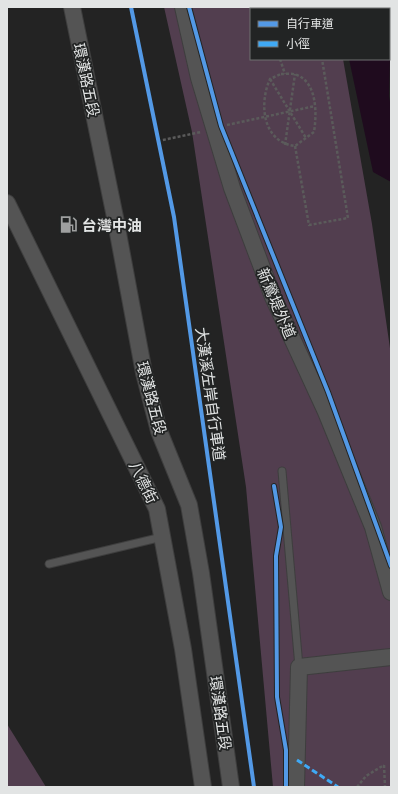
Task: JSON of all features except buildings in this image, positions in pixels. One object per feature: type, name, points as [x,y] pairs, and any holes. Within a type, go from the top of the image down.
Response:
[{"type":"street","name":"環漢路五段","points":[[72,7],[116,217],[144,373],[159,431],[189,505],[201,573],[231,787]]},
{"type":"street","name":"新鶯堤外道","points":[[183,7],[199,78],[232,188],[273,297],[326,412],[372,527],[391,592]]},
{"type":"street","name":"八德街","points":[[7,203],[158,509],[183,649],[203,787]]},
{"type":"street","points":[[296,787],[299,667],[391,657]]},
{"type":"lane","points":[[282,471],[299,667]]},
{"type":"lane","points":[[49,564],[162,536]]},
{"type":"path","points":[[280,60],[284,74]]},
{"type":"path","points":[[295,146],[309,225],[348,218],[322,60]]},
{"type":"path","points":[[284,74],[295,74],[307,81],[317,114],[314,132],[295,146],[285,145],[278,141],[271,133],[266,117],[264,92],[270,78],[284,74]]},
{"type":"path","points":[[285,145],[295,74]]},
{"type":"path","points":[[270,78],[306,138]]},
{"type":"path","points":[[266,117],[315,106]]},
{"type":"path","points":[[157,133],[160,149]]},
{"type":"path","points":[[158,141],[188,135]]},
{"type":"path","points":[[357,787],[366,776],[384,765],[385,787]]},
{"type":"shaded area","points":[[164,7],[391,7],[390,24],[390,8],[250,8],[250,60],[343,60],[372,224],[391,355],[391,787],[273,787],[246,487],[192,132]]},
{"type":"shaded area","points":[[390,18],[391,19],[390,58]]},
{"type":"shaded area","points":[[349,60],[390,60],[389,96],[391,108],[391,182],[373,172]]},
{"type":"shaded area","points":[[7,724],[46,787],[7,787]]},
{"type":"marked path","points":[[297,760],[338,787]]},
{"type":"cycle path","name":"大漢溪左岸自行車道","points":[[131,7],[174,217],[254,787]]},
{"type":"cycle path","points":[[189,7],[221,126],[328,392],[391,566]]},
{"type":"cycle path","points":[[274,486],[281,527],[276,556],[277,697],[286,750],[286,787]]},
{"type":"place","name":"台灣中油","points":[[69,225]]}]
